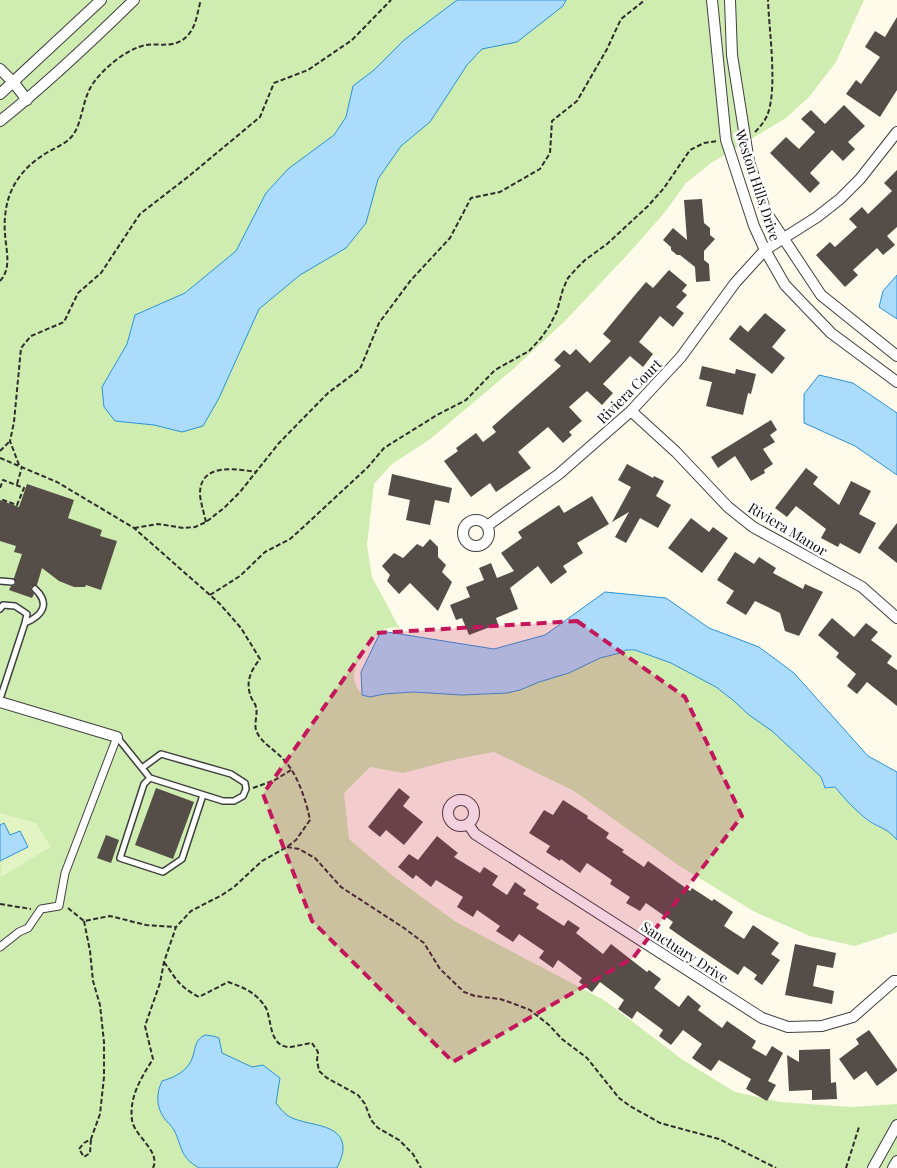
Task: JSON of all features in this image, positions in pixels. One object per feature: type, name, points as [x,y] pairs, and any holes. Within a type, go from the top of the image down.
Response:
[{"type":"street","points":[[0,94],[101,0]]},
{"type":"street","points":[[0,121],[27,100],[76,56],[134,0]]},
{"type":"street","name":"Weston Hills Drive","points":[[712,0],[726,140],[754,226],[765,250],[785,285],[832,333],[897,382]]},
{"type":"street","name":"Weston Hills Drive","points":[[730,0],[732,55],[749,162],[766,212],[821,295],[897,356]]},
{"type":"street","points":[[0,69],[14,82],[27,100]]},
{"type":"street","name":"Riviera Court","points":[[487,526],[559,474],[631,411],[681,357],[735,282],[765,250],[817,217],[840,199],[860,179],[897,132]]},
{"type":"street","name":"Riviera Manor","points":[[631,411],[676,452],[728,507],[753,527],[862,587],[897,618]]},
{"type":"street","points":[[0,701],[117,737],[65,873],[59,906],[41,909],[28,928],[19,932],[0,946]]},
{"type":"street","name":"Sanctuary Drive","points":[[468,824],[475,834],[762,1018],[788,1027],[830,1024],[853,1017],[894,981],[897,981]]},
{"type":"street","points":[[873,1168],[897,1125]]},
{"type":"street","points":[[893,1168],[897,1161]]},
{"type":"lane","points":[[0,582],[12,582]]},
{"type":"lane","points":[[25,623],[36,618],[42,612],[44,604],[35,589]]},
{"type":"lane","points":[[0,609],[3,605],[15,606],[27,614],[0,701]]},
{"type":"lane","points":[[117,737],[150,778],[223,801],[234,801],[243,796],[246,789],[245,783],[231,774],[162,754],[142,768]]},
{"type":"lane","points":[[150,778],[144,784],[120,858],[163,872],[182,859],[203,795]]},
{"type":"path","points":[[0,282],[6,273],[7,266],[6,210],[11,193],[19,177],[40,157],[65,143],[72,136],[89,91],[94,82],[109,66],[141,46],[167,45],[184,39],[195,26],[201,0]]},
{"type":"path","points":[[0,451],[10,441],[14,422],[21,348],[31,336],[64,322],[78,293],[101,273],[140,214],[189,176],[260,116],[274,83],[308,70],[352,40],[391,0]]},
{"type":"path","points":[[134,528],[158,524],[184,528],[195,527],[206,522],[224,508],[279,443],[328,393],[360,369],[378,322],[411,280],[450,238],[471,198],[500,192],[540,169],[550,153],[552,121],[577,101],[607,49],[621,19],[645,0]]},
{"type":"path","points":[[745,136],[755,132],[761,125],[766,117],[770,103],[771,55],[768,0]]},
{"type":"path","points":[[210,595],[240,576],[265,552],[290,539],[368,467],[384,448],[466,400],[495,370],[528,351],[541,338],[550,325],[568,278],[576,269],[607,244],[648,206],[664,188],[690,150],[704,143],[726,140]]},
{"type":"path","points":[[10,441],[21,467],[17,485]]},
{"type":"path","points":[[0,458],[58,482],[134,528],[210,595],[241,628],[260,658],[252,669],[248,681],[250,696],[256,706],[256,731],[267,745],[283,758],[306,800],[310,820],[296,840],[262,861],[234,887],[191,911],[176,927],[145,1026],[153,1059],[142,1076],[133,1097],[132,1122],[155,1158],[154,1168]]},
{"type":"path","points":[[206,522],[200,493],[202,482],[206,478],[218,469],[226,468],[256,472]]},
{"type":"path","points":[[0,488],[3,480],[24,488],[17,505],[0,499]]},
{"type":"path","points":[[246,789],[263,785],[291,770]]},
{"type":"path","points":[[287,847],[299,849],[315,858],[341,887],[424,943],[440,969],[464,992],[512,1003],[530,1010],[550,1025],[562,1039],[587,1058],[619,1098],[630,1106],[660,1123],[718,1139],[776,1168]]},
{"type":"path","points":[[0,904],[41,909]]},
{"type":"path","points":[[59,906],[66,906],[84,921],[93,981],[100,1005],[104,1042],[104,1077],[100,1114],[90,1139],[90,1153],[84,1157],[79,1149],[90,1139]]},
{"type":"path","points":[[84,921],[110,916],[146,925],[176,927]]},
{"type":"path","points":[[164,962],[176,982],[199,997],[228,982],[248,990],[266,1009],[271,1031],[278,1042],[287,1047],[312,1043],[318,1052],[319,1072],[326,1078],[358,1095],[365,1104],[371,1120],[378,1128],[399,1140],[413,1154],[421,1168]]},
{"type":"path","points":[[846,1168],[859,1127]]},
{"type":"highlighted area","points":[[577,621],[685,697],[742,816],[633,958],[453,1062],[312,921],[263,794],[376,633]]},
{"type":"green space","points":[[0,0],[864,0],[836,62],[809,97],[786,118],[711,163],[686,183],[665,212],[565,321],[511,371],[429,440],[392,464],[374,484],[367,545],[372,577],[400,629],[386,629],[374,636],[356,666],[354,677],[355,684],[362,695],[370,697],[413,692],[462,695],[495,694],[520,690],[569,673],[600,658],[626,650],[635,650],[671,663],[716,687],[734,701],[749,715],[772,731],[821,777],[823,786],[828,789],[834,787],[865,819],[878,827],[888,830],[897,840],[897,932],[855,946],[810,936],[755,912],[678,865],[574,791],[494,752],[403,773],[370,767],[344,793],[349,839],[393,876],[456,922],[604,1000],[683,1060],[735,1092],[780,1102],[851,1107],[897,1104],[897,1168],[0,1168]]},
{"type":"green space","points":[[0,813],[36,823],[51,847],[1,877]]},
{"type":"water","points":[[457,0],[566,0],[563,6],[517,42],[482,49],[467,65],[430,122],[401,146],[378,179],[366,223],[346,248],[300,275],[259,309],[219,398],[203,426],[182,432],[154,425],[115,421],[104,407],[102,387],[127,344],[135,315],[185,293],[236,251],[266,193],[288,169],[334,135],[346,117],[353,86],[374,70],[404,40]]},
{"type":"water","points":[[897,275],[897,319],[879,307],[883,291]]},
{"type":"water","points":[[819,375],[853,383],[897,413],[897,475],[855,446],[804,423],[804,394]]},
{"type":"water","points":[[605,592],[666,598],[709,628],[759,647],[794,673],[868,756],[897,772],[897,840],[889,832],[861,815],[835,787],[825,788],[821,777],[772,731],[749,715],[716,687],[671,663],[635,650],[626,650],[600,658],[569,673],[507,693],[462,695],[413,692],[370,697],[362,695],[361,672],[381,631],[494,649],[545,635]]},
{"type":"water","points":[[4,823],[10,835],[20,831],[28,847],[0,861],[0,825]]},
{"type":"water","points":[[205,1035],[219,1038],[222,1053],[252,1067],[263,1065],[280,1078],[276,1103],[287,1115],[294,1119],[330,1129],[337,1134],[342,1140],[343,1149],[337,1168],[199,1168],[188,1160],[182,1151],[174,1130],[161,1113],[158,1095],[162,1081],[177,1075],[185,1069],[191,1061],[195,1046]]},
{"type":"building","points":[[897,17],[897,90],[880,117],[846,94],[856,80],[861,84],[880,57],[865,47],[875,31],[885,37]]},
{"type":"building","points":[[844,105],[865,126],[848,142],[855,149],[843,161],[832,150],[810,173],[820,183],[810,193],[770,153],[786,137],[799,149],[815,132],[801,119],[811,110],[825,124]]},
{"type":"building","points":[[897,170],[897,227],[887,236],[895,245],[883,255],[877,248],[853,270],[858,275],[845,287],[816,255],[830,242],[835,247],[857,227],[849,219],[862,207],[868,214],[892,191],[884,183]]},
{"type":"building","points":[[702,199],[704,223],[710,228],[710,235],[715,239],[704,251],[704,260],[709,264],[710,281],[696,282],[695,267],[671,250],[671,247],[663,240],[673,228],[687,240],[684,200]]},
{"type":"building","points":[[669,270],[687,285],[682,291],[687,295],[676,307],[684,313],[673,327],[660,316],[639,342],[653,354],[643,367],[630,356],[603,384],[613,393],[602,405],[587,391],[569,407],[582,421],[569,432],[572,435],[563,443],[548,427],[518,452],[531,468],[496,492],[490,483],[471,497],[444,461],[458,451],[456,448],[476,433],[483,442],[496,432],[492,427],[561,366],[554,360],[564,350],[570,355],[576,349],[590,363],[611,341],[603,334],[646,282],[653,288]]},
{"type":"building","points":[[765,313],[786,330],[772,347],[785,358],[772,374],[729,339],[740,325],[748,332]]},
{"type":"building","points":[[702,366],[735,374],[736,369],[756,374],[751,394],[748,393],[743,415],[706,406],[712,382],[699,379]]},
{"type":"building","points":[[771,420],[777,430],[770,435],[775,442],[763,449],[773,464],[764,470],[765,473],[751,481],[735,456],[718,468],[711,457]]},
{"type":"building","points":[[627,464],[653,478],[654,476],[664,481],[656,496],[671,505],[658,528],[640,518],[626,543],[615,537],[629,512],[612,522],[631,487],[618,480]]},
{"type":"building","points":[[806,468],[818,477],[813,484],[839,505],[851,481],[871,491],[859,514],[876,523],[860,554],[840,543],[838,547],[821,538],[826,529],[796,506],[787,517],[775,508]]},
{"type":"building","points":[[392,474],[452,488],[449,503],[435,500],[430,525],[406,520],[410,500],[388,495]]},
{"type":"building","points":[[27,484],[74,500],[68,518],[102,530],[100,536],[117,541],[101,590],[86,585],[85,587],[74,587],[59,581],[42,568],[37,585],[31,587],[34,594],[32,598],[9,590],[16,583],[14,578],[22,554],[14,552],[16,546],[0,541],[0,500],[19,507]]},
{"type":"building","points":[[592,496],[609,524],[577,543],[583,553],[563,566],[567,572],[551,584],[538,566],[510,588],[518,609],[496,618],[498,624],[469,635],[462,618],[456,620],[450,605],[470,597],[466,587],[484,580],[479,568],[491,563],[497,578],[514,571],[501,553],[522,538],[518,532],[559,505],[564,513]]},
{"type":"building","points":[[691,518],[709,532],[713,527],[728,538],[702,573],[668,548]]},
{"type":"building","points":[[897,523],[897,563],[878,548]]},
{"type":"building","points":[[430,539],[438,547],[438,557],[446,565],[442,572],[452,582],[438,611],[410,583],[399,594],[387,581],[390,575],[382,566],[394,553],[403,558],[417,544],[423,547]]},
{"type":"building","points":[[735,552],[754,564],[759,557],[776,568],[773,573],[803,589],[805,584],[823,592],[799,636],[785,631],[780,613],[755,601],[746,615],[726,603],[734,591],[717,580]]},
{"type":"building","points":[[832,618],[854,637],[866,623],[878,632],[871,640],[892,656],[887,663],[897,670],[897,706],[867,682],[857,694],[847,686],[856,674],[836,657],[839,653],[818,635]]},
{"type":"building","points":[[156,788],[194,802],[173,859],[135,845]]},
{"type":"building","points":[[399,788],[410,797],[403,806],[423,822],[404,845],[386,830],[380,837],[368,827]]},
{"type":"building","points":[[563,800],[588,816],[587,818],[609,833],[606,838],[644,867],[648,861],[690,891],[692,888],[712,901],[714,899],[733,912],[724,926],[744,939],[753,925],[779,943],[771,954],[780,960],[762,985],[754,979],[757,975],[744,966],[738,975],[669,928],[673,922],[646,903],[640,911],[626,903],[630,897],[610,884],[612,880],[587,863],[580,873],[561,859],[560,861],[546,852],[550,846],[529,833],[544,810],[553,815]]},
{"type":"building","points":[[106,835],[119,840],[111,863],[97,858]]},
{"type":"building","points":[[437,836],[458,853],[454,857],[480,873],[484,867],[498,876],[492,885],[507,895],[515,882],[526,890],[523,894],[539,904],[536,908],[564,926],[568,920],[580,928],[576,933],[603,954],[611,944],[647,972],[649,970],[661,979],[654,988],[679,1007],[688,995],[701,1006],[698,1010],[722,1028],[727,1021],[756,1041],[752,1048],[766,1056],[772,1046],[783,1053],[768,1081],[776,1085],[767,1101],[746,1089],[751,1079],[719,1060],[711,1071],[692,1058],[702,1044],[683,1030],[671,1045],[659,1036],[663,1030],[637,1011],[632,1019],[618,1009],[624,1000],[600,982],[592,992],[579,982],[582,978],[558,960],[553,968],[539,958],[544,951],[519,934],[513,942],[496,931],[500,926],[477,910],[473,917],[457,907],[463,897],[436,880],[431,887],[416,875],[413,879],[398,867],[409,854],[418,860]]},
{"type":"building","points":[[795,944],[836,953],[833,968],[817,965],[813,986],[834,991],[832,1004],[785,995]]},
{"type":"building","points":[[869,1030],[897,1069],[897,1071],[877,1086],[866,1071],[854,1080],[839,1059],[859,1044],[856,1039]]},
{"type":"building","points":[[830,1049],[831,1083],[836,1082],[837,1099],[812,1100],[812,1090],[789,1091],[787,1055],[799,1062],[799,1050]]}]
